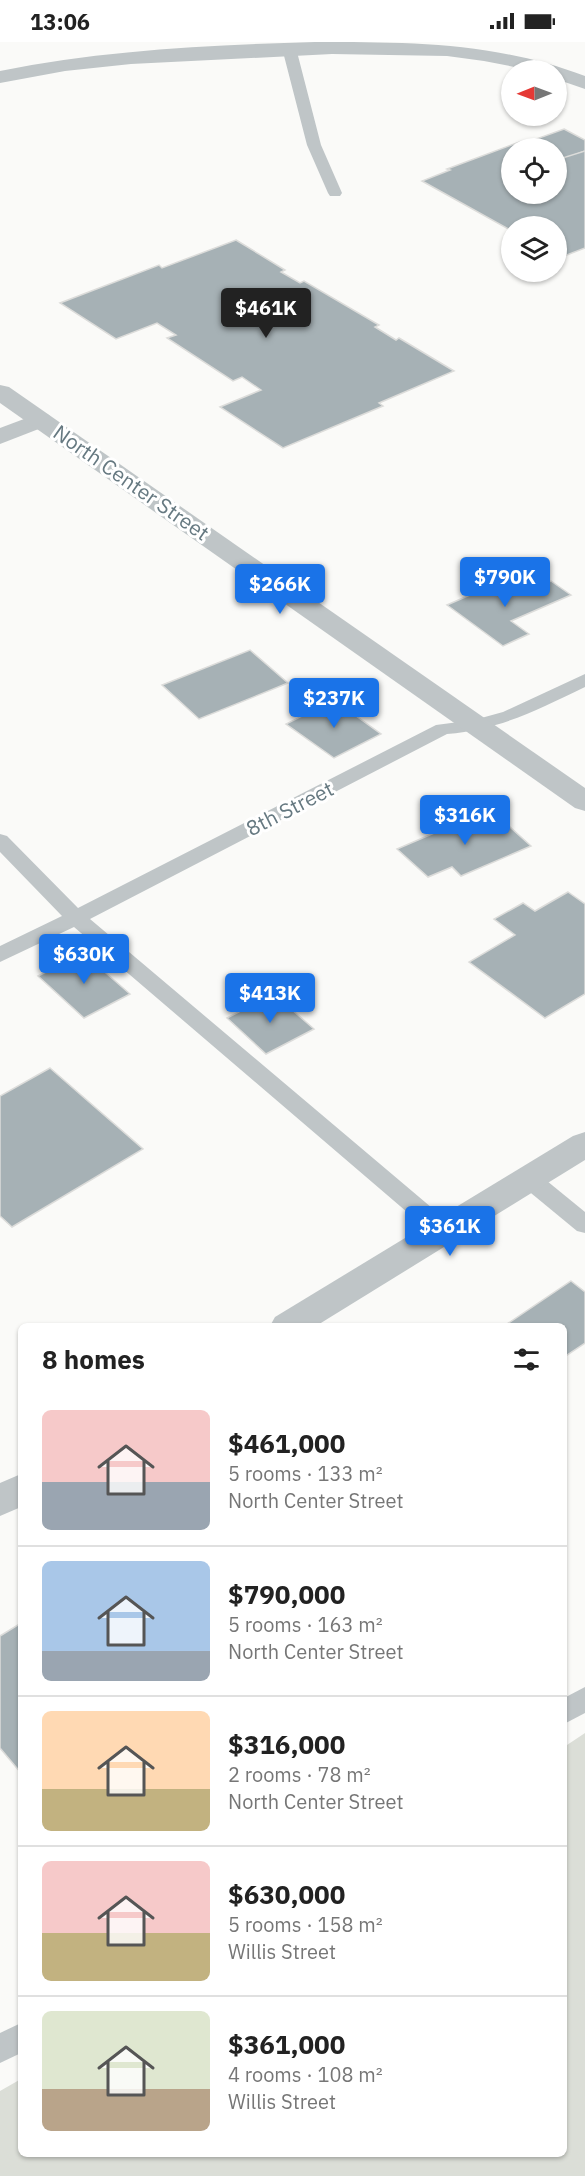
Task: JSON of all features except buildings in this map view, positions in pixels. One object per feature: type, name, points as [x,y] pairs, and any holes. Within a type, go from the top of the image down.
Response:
[{"type":"street","points":[[0,78],[85,61],[289,48],[412,48],[511,60]]},
{"type":"street","points":[[567,76],[585,83]]},
{"type":"street","name":"North Center Street","points":[[0,392],[585,802]]},
{"type":"street","points":[[0,437],[40,420]]},
{"type":"street","points":[[293,1323],[585,1144]]},
{"type":"street","points":[[0,1501],[18,1491]]},
{"type":"lane","points":[[289,48],[314,146],[335,193]]},
{"type":"lane","name":"8th Street","points":[[0,955],[443,729],[476,726],[510,716],[585,680]]},
{"type":"lane","points":[[0,840],[76,918],[443,1230]]},
{"type":"lane","points":[[528,1178],[585,1225]]},
{"type":"lane","points":[[567,1710],[585,1699]]},
{"type":"lane","points":[[0,2049],[18,2039]]},
{"type":"shaded area","points":[[585,1733],[585,2176],[0,2176],[0,2091],[18,2081],[18,2157],[567,2157],[567,1745]]}]
